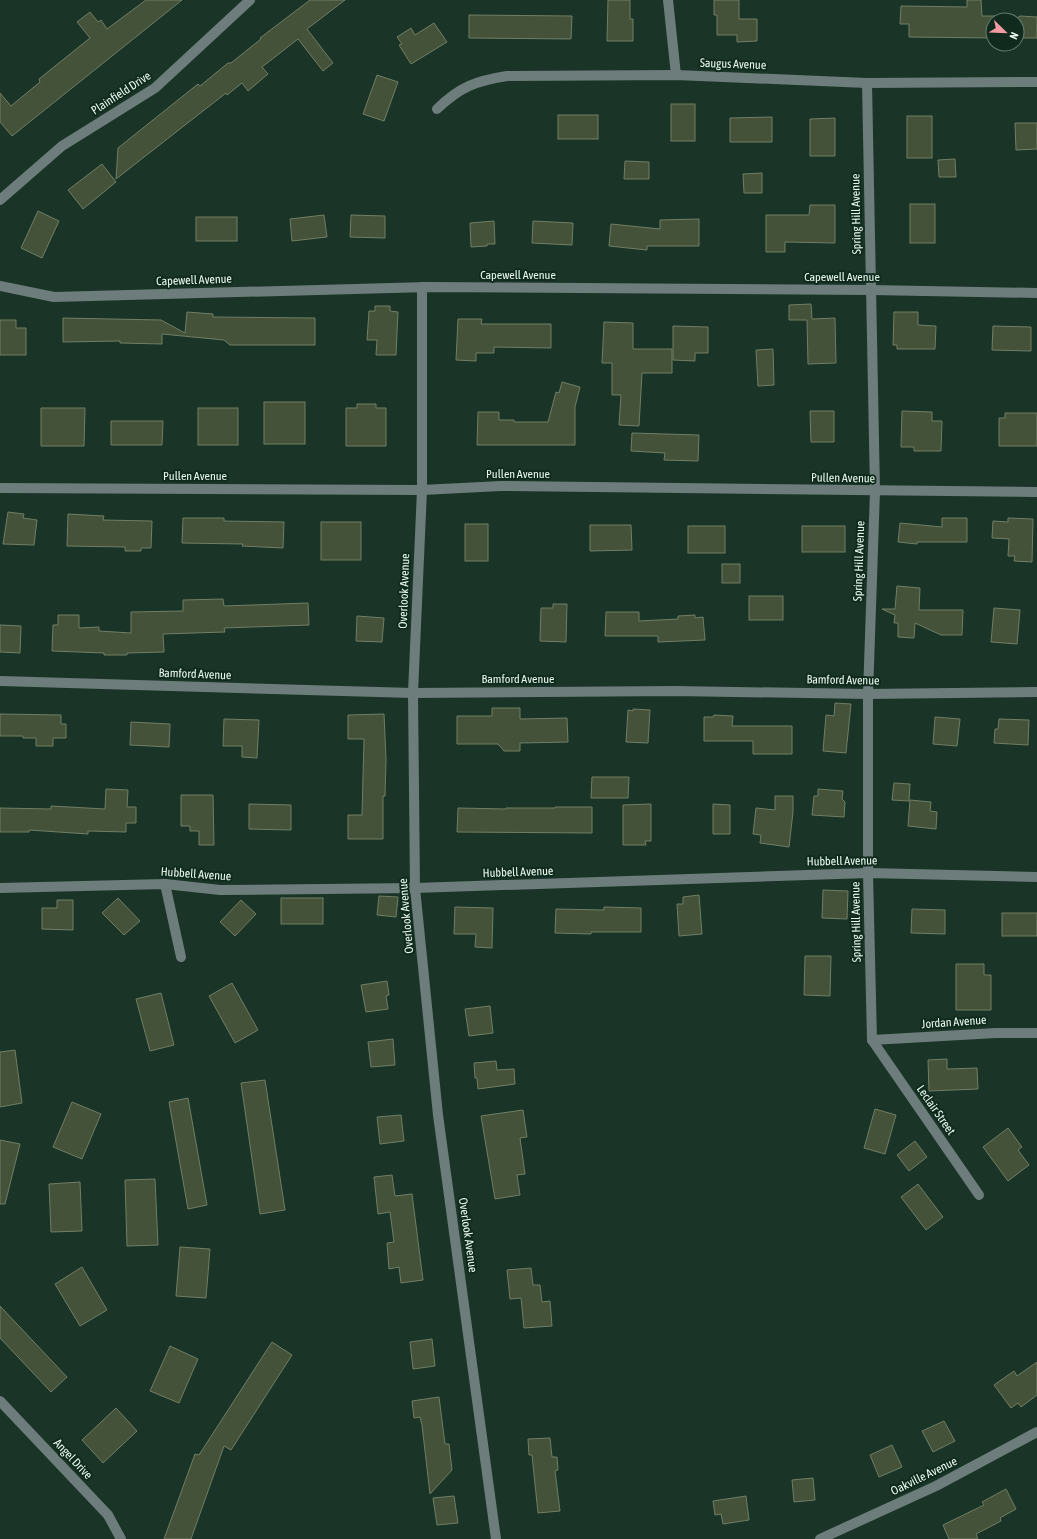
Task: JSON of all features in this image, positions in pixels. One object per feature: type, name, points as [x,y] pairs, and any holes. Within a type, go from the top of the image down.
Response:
[{"type":"street","name":"Plainfield Drive","points":[[0,200],[62,146],[155,88],[250,0]]},
{"type":"street","points":[[668,0],[676,75]]},
{"type":"street","name":"Saugus Avenue","points":[[437,109],[465,87],[485,80],[506,76],[676,75],[867,83],[1037,82]]},
{"type":"street","name":"Spring Hill Avenue","points":[[867,83],[875,491],[868,694],[868,873],[872,1040]]},
{"type":"street","name":"Capewell Avenue","points":[[0,286],[54,297],[422,287],[871,290],[1037,293]]},
{"type":"street","name":"Overlook Avenue","points":[[422,287],[422,490],[413,693],[415,888],[438,1115],[496,1539]]},
{"type":"street","name":"Pullen Avenue","points":[[0,488],[422,490],[501,486],[1037,492]]},
{"type":"street","name":"Bamford Avenue","points":[[0,681],[413,693],[675,691],[868,694],[1037,692]]},
{"type":"street","name":"Hubbell Avenue","points":[[0,888],[166,884],[220,890],[415,888],[868,873],[1037,876]]},
{"type":"street","points":[[166,884],[181,957]]},
{"type":"street","name":"Jordan Avenue","points":[[872,1040],[996,1033],[1037,1033]]},
{"type":"street","name":"Leclair Street","points":[[872,1040],[978,1195]]},
{"type":"street","name":"Angel Drive","points":[[0,1401],[108,1515],[121,1539]]},
{"type":"street","name":"Oakville Avenue","points":[[820,1539],[838,1536],[1037,1432]]},
{"type":"building","points":[[146,0],[182,0],[12,136],[0,122],[0,93],[11,106],[40,82],[39,79],[90,38],[77,22],[90,12],[98,22],[101,20],[107,29]]},
{"type":"building","points":[[310,0],[345,0],[307,29],[333,63],[323,71],[298,39],[262,67],[268,74],[248,91],[242,83],[227,95],[226,93],[116,179],[118,148],[198,84],[200,86],[228,63],[231,63],[261,39],[260,38]]},
{"type":"building","points":[[608,0],[630,0],[630,19],[633,19],[633,41],[607,41]]},
{"type":"building","points":[[714,0],[739,0],[739,19],[757,19],[757,41],[737,42],[737,35],[717,35],[717,15],[714,15]]},
{"type":"building","points":[[967,0],[981,0],[982,16],[985,16],[985,38],[909,37],[909,24],[900,24],[901,6],[967,7]]},
{"type":"building","points":[[469,15],[572,16],[571,39],[469,38]]},
{"type":"building","points":[[1025,16],[1037,17],[1037,38],[1025,38]]},
{"type":"building","points":[[434,23],[447,42],[411,64],[399,45],[402,44],[397,37],[411,28],[415,35]]},
{"type":"building","points":[[377,75],[398,82],[384,121],[363,114]]},
{"type":"building","points":[[671,104],[695,104],[695,141],[671,141]]},
{"type":"building","points":[[558,115],[598,115],[598,139],[558,139]]},
{"type":"building","points":[[907,116],[932,116],[932,158],[907,158]]},
{"type":"building","points":[[772,117],[772,142],[730,142],[730,118]]},
{"type":"building","points":[[835,118],[835,156],[810,156],[810,119]]},
{"type":"building","points":[[1015,123],[1037,123],[1037,149],[1016,150]]},
{"type":"building","points":[[955,159],[956,177],[939,177],[938,160]]},
{"type":"building","points":[[625,161],[649,162],[649,179],[624,179]]},
{"type":"building","points":[[102,164],[116,182],[83,209],[68,190]]},
{"type":"building","points":[[762,173],[762,193],[744,193],[743,174]]},
{"type":"building","points":[[910,204],[935,204],[935,243],[910,243]]},
{"type":"building","points":[[810,205],[835,205],[835,243],[785,242],[785,252],[766,252],[766,215],[809,215]]},
{"type":"building","points":[[38,211],[59,221],[42,258],[21,248]]},
{"type":"building","points":[[324,215],[327,237],[292,241],[290,219]]},
{"type":"building","points":[[351,215],[385,216],[385,238],[350,237]]},
{"type":"building","points":[[196,217],[237,217],[237,241],[196,241]]},
{"type":"building","points":[[699,219],[699,246],[647,246],[647,250],[609,246],[611,224],[660,229],[660,220]]},
{"type":"building","points":[[494,221],[495,244],[471,247],[470,223]]},
{"type":"building","points":[[533,221],[573,223],[572,245],[532,243]]},
{"type":"building","points":[[811,304],[812,319],[835,318],[836,363],[808,364],[807,320],[789,320],[789,305]]},
{"type":"building","points":[[375,306],[390,306],[390,311],[398,312],[396,355],[376,355],[377,340],[367,340],[369,311],[375,311]]},
{"type":"building","points":[[187,312],[213,314],[213,317],[315,318],[315,345],[230,345],[224,340],[162,334],[162,344],[120,343],[120,341],[63,342],[63,318],[161,320],[185,333]]},
{"type":"building","points":[[894,312],[918,312],[918,325],[936,326],[935,349],[897,349],[897,345],[893,345]]},
{"type":"building","points":[[458,319],[482,319],[481,324],[551,324],[551,348],[494,347],[494,353],[476,353],[476,361],[456,360]]},
{"type":"building","points":[[0,320],[16,320],[16,328],[26,328],[26,355],[0,355]]},
{"type":"building","points":[[604,322],[633,323],[633,349],[672,349],[672,373],[642,373],[639,426],[619,425],[621,395],[612,395],[612,363],[602,363]]},
{"type":"building","points":[[673,326],[708,327],[708,353],[695,353],[695,361],[673,360]]},
{"type":"building","points":[[993,326],[1031,327],[1031,351],[992,350]]},
{"type":"building","points":[[773,349],[774,385],[758,386],[756,350]]},
{"type":"building","points":[[562,382],[580,387],[575,407],[575,445],[477,445],[478,412],[499,412],[499,420],[514,420],[514,422],[548,422],[556,392],[559,393]]},
{"type":"building","points":[[264,402],[305,402],[305,444],[264,444]]},
{"type":"building","points":[[357,404],[376,404],[376,408],[386,408],[386,446],[346,446],[346,408],[357,408]]},
{"type":"building","points":[[41,408],[85,408],[84,446],[41,446]]},
{"type":"building","points":[[198,408],[238,408],[238,445],[198,445]]},
{"type":"building","points":[[810,411],[834,411],[834,442],[811,442]]},
{"type":"building","points":[[902,411],[932,412],[932,421],[942,421],[941,451],[914,451],[914,447],[901,447]]},
{"type":"building","points":[[1005,413],[1037,413],[1037,446],[999,446],[999,418],[1005,418]]},
{"type":"building","points":[[111,421],[163,421],[162,445],[111,445]]},
{"type":"building","points":[[632,433],[699,435],[698,461],[664,460],[665,453],[631,451]]},
{"type":"building","points":[[8,512],[24,514],[23,518],[37,520],[34,545],[3,544]]},
{"type":"building","points":[[68,514],[104,516],[103,520],[152,521],[151,548],[141,548],[141,551],[125,551],[125,547],[67,546]]},
{"type":"building","points":[[183,518],[224,518],[224,521],[284,522],[283,548],[242,546],[243,544],[182,543]]},
{"type":"building","points":[[942,518],[967,518],[967,542],[917,542],[917,544],[898,542],[900,523],[942,527]]},
{"type":"building","points":[[1008,518],[1033,519],[1032,562],[1014,561],[1015,556],[1008,556],[1009,539],[992,538],[993,521],[1008,522]]},
{"type":"building","points":[[321,522],[361,522],[361,560],[321,560]]},
{"type":"building","points":[[465,524],[488,524],[488,561],[465,561]]},
{"type":"building","points":[[590,525],[631,525],[632,550],[590,551]]},
{"type":"building","points":[[688,526],[725,526],[725,553],[688,553]]},
{"type":"building","points":[[802,526],[845,526],[845,552],[802,552]]},
{"type":"building","points":[[722,564],[740,564],[740,583],[722,583]]},
{"type":"building","points":[[897,586],[920,588],[919,610],[963,610],[962,635],[941,635],[915,623],[914,638],[898,637],[898,623],[894,623],[895,615],[882,609],[895,609]]},
{"type":"building","points":[[749,596],[783,596],[783,620],[749,620]]},
{"type":"building","points":[[223,599],[224,606],[308,603],[309,625],[224,628],[225,632],[163,634],[164,652],[104,655],[104,653],[52,651],[53,625],[58,625],[58,615],[79,615],[79,628],[99,627],[99,631],[131,633],[131,612],[183,611],[183,600]]},
{"type":"building","points":[[553,604],[567,604],[566,642],[540,641],[541,608],[553,608]]},
{"type":"building","points":[[994,608],[1020,610],[1017,644],[991,642]]},
{"type":"building","points":[[606,612],[639,612],[639,621],[678,619],[678,616],[695,615],[695,618],[703,617],[705,640],[658,642],[658,636],[605,636]]},
{"type":"building","points":[[357,616],[384,618],[382,642],[356,641]]},
{"type":"building","points":[[0,625],[21,626],[20,653],[0,652]]},
{"type":"building","points":[[835,703],[851,704],[846,753],[823,751],[826,715],[834,716]]},
{"type":"building","points":[[492,708],[520,708],[520,719],[567,718],[568,742],[520,743],[520,751],[504,751],[498,744],[457,744],[457,716],[492,716]]},
{"type":"building","points":[[633,709],[650,710],[648,743],[626,742],[628,710],[633,711]]},
{"type":"building","points":[[0,714],[61,715],[61,724],[66,724],[66,738],[53,738],[53,746],[36,746],[36,738],[23,738],[23,736],[0,736]]},
{"type":"building","points":[[384,714],[386,760],[385,796],[383,796],[383,839],[348,839],[348,815],[362,815],[364,739],[348,739],[348,715]]},
{"type":"building","points":[[714,715],[733,716],[732,726],[792,726],[792,754],[753,754],[753,741],[704,741],[704,717],[713,717]]},
{"type":"building","points":[[935,717],[960,719],[957,746],[933,744]]},
{"type":"building","points":[[224,719],[259,720],[257,758],[242,757],[242,746],[223,746]]},
{"type":"building","points":[[999,719],[1029,720],[1028,745],[994,743],[995,729],[998,729]]},
{"type":"building","points":[[131,722],[170,724],[169,747],[130,745]]},
{"type":"building","points":[[592,777],[629,777],[628,798],[591,798]]},
{"type":"building","points":[[894,783],[910,784],[909,801],[892,800]]},
{"type":"building","points":[[106,789],[128,790],[127,807],[136,807],[136,823],[126,823],[126,832],[88,831],[88,834],[29,830],[29,832],[0,832],[0,808],[51,809],[51,806],[105,809]]},
{"type":"building","points":[[818,789],[843,791],[842,799],[845,802],[844,817],[812,815],[814,796],[818,796]]},
{"type":"building","points":[[181,795],[213,795],[214,845],[199,845],[199,831],[190,831],[190,826],[181,826]]},
{"type":"building","points":[[775,796],[793,796],[793,812],[789,847],[760,843],[761,835],[753,834],[756,808],[775,810]]},
{"type":"building","points":[[910,800],[931,802],[930,811],[937,812],[936,829],[908,826]]},
{"type":"building","points":[[249,804],[291,805],[291,830],[249,829]]},
{"type":"building","points":[[651,804],[651,841],[645,841],[646,845],[623,845],[623,805]]},
{"type":"building","points":[[713,804],[730,805],[730,834],[713,834]]},
{"type":"building","points":[[592,807],[592,833],[457,832],[458,808],[506,809]]},
{"type":"building","points":[[823,890],[848,891],[847,919],[822,918]]},
{"type":"building","points":[[699,895],[702,934],[679,936],[677,904],[683,904],[683,897]]},
{"type":"building","points":[[379,896],[398,897],[396,917],[377,915]]},
{"type":"building","points":[[118,898],[140,921],[124,935],[102,913]]},
{"type":"building","points":[[281,898],[323,898],[323,924],[281,924]]},
{"type":"building","points":[[57,900],[73,900],[73,930],[42,929],[42,908],[57,908]]},
{"type":"building","points":[[241,900],[256,914],[235,936],[220,922]]},
{"type":"building","points":[[455,907],[493,908],[492,948],[475,947],[476,934],[454,934]]},
{"type":"building","points":[[604,907],[641,908],[641,932],[591,932],[591,934],[555,933],[556,909],[604,910]]},
{"type":"building","points":[[912,909],[945,910],[945,934],[911,933]]},
{"type":"building","points":[[1002,913],[1037,913],[1037,936],[1002,936]]},
{"type":"building","points":[[805,956],[831,956],[830,996],[804,995]]},
{"type":"building","points":[[956,964],[984,964],[984,975],[991,975],[991,1010],[956,1010]]},
{"type":"building","points":[[387,981],[389,995],[386,996],[388,1009],[366,1012],[361,985]]},
{"type":"building","points":[[232,983],[258,1030],[235,1043],[209,996]]},
{"type":"building","points":[[161,993],[174,1045],[150,1051],[136,999]]},
{"type":"building","points":[[490,1006],[493,1033],[469,1036],[465,1009]]},
{"type":"building","points":[[393,1039],[395,1065],[371,1067],[368,1042]]},
{"type":"building","points":[[15,1050],[22,1103],[0,1107],[0,1052]]},
{"type":"building","points":[[947,1059],[947,1069],[977,1068],[978,1089],[929,1091],[928,1060]]},
{"type":"building","points":[[496,1061],[497,1070],[514,1069],[515,1084],[478,1089],[477,1078],[475,1078],[474,1063]]},
{"type":"building","points":[[265,1080],[285,1210],[260,1214],[241,1083]]},
{"type":"building","points":[[188,1098],[207,1205],[188,1209],[169,1102]]},
{"type":"building","points":[[72,1102],[101,1114],[82,1159],[53,1147]]},
{"type":"building","points":[[875,1109],[896,1115],[885,1154],[864,1148]]},
{"type":"building","points":[[523,1110],[527,1137],[520,1138],[525,1174],[517,1175],[520,1195],[495,1199],[481,1116]]},
{"type":"building","points":[[401,1115],[404,1141],[380,1144],[377,1117]]},
{"type":"building","points":[[1008,1128],[1022,1147],[1018,1150],[1029,1165],[1008,1181],[983,1147]]},
{"type":"building","points":[[0,1140],[20,1144],[5,1204],[0,1204]]},
{"type":"building","points":[[915,1141],[927,1157],[909,1171],[897,1155]]},
{"type":"building","points":[[392,1175],[395,1196],[412,1194],[423,1280],[401,1283],[399,1267],[389,1269],[387,1243],[394,1242],[390,1212],[378,1214],[374,1177]]},
{"type":"building","points":[[155,1179],[158,1245],[127,1246],[125,1180]]},
{"type":"building","points":[[80,1182],[82,1231],[51,1232],[49,1184]]},
{"type":"building","points":[[918,1184],[943,1217],[926,1230],[901,1197]]},
{"type":"building","points":[[180,1247],[210,1249],[206,1298],[176,1296]]},
{"type":"building","points":[[82,1267],[107,1310],[80,1326],[55,1284]]},
{"type":"building","points":[[531,1268],[533,1285],[540,1285],[542,1302],[550,1301],[552,1326],[524,1328],[521,1298],[510,1299],[507,1270]]},
{"type":"building","points":[[0,1306],[67,1377],[51,1392],[0,1338]]},
{"type":"building","points":[[432,1339],[435,1366],[413,1369],[410,1342]]},
{"type":"building","points":[[272,1342],[292,1355],[231,1450],[224,1446],[191,1539],[164,1539],[195,1454],[199,1455]]},
{"type":"building","points":[[170,1346],[198,1359],[179,1403],[150,1391]]},
{"type":"building","points":[[1037,1362],[1037,1395],[1021,1407],[1018,1403],[1011,1408],[994,1385],[1014,1371],[1017,1376]]},
{"type":"building","points":[[439,1397],[445,1444],[449,1444],[452,1470],[430,1494],[422,1425],[420,1417],[414,1418],[412,1401]]},
{"type":"building","points":[[116,1408],[137,1431],[103,1463],[82,1440]]},
{"type":"building","points":[[944,1421],[955,1441],[933,1452],[922,1431]]},
{"type":"building","points":[[550,1438],[552,1457],[557,1457],[558,1470],[555,1471],[560,1511],[538,1513],[532,1455],[529,1455],[528,1439]]},
{"type":"building","points":[[892,1445],[902,1467],[879,1477],[870,1455]]},
{"type":"building","points":[[813,1478],[815,1500],[794,1502],[792,1480]]},
{"type":"building","points":[[1006,1489],[1016,1509],[1000,1518],[1001,1521],[976,1534],[978,1539],[949,1539],[943,1525],[984,1505],[982,1502]]},
{"type":"building","points":[[454,1496],[458,1523],[437,1525],[433,1498]]},
{"type":"building","points":[[746,1496],[749,1520],[723,1524],[721,1514],[715,1515],[713,1501]]}]
